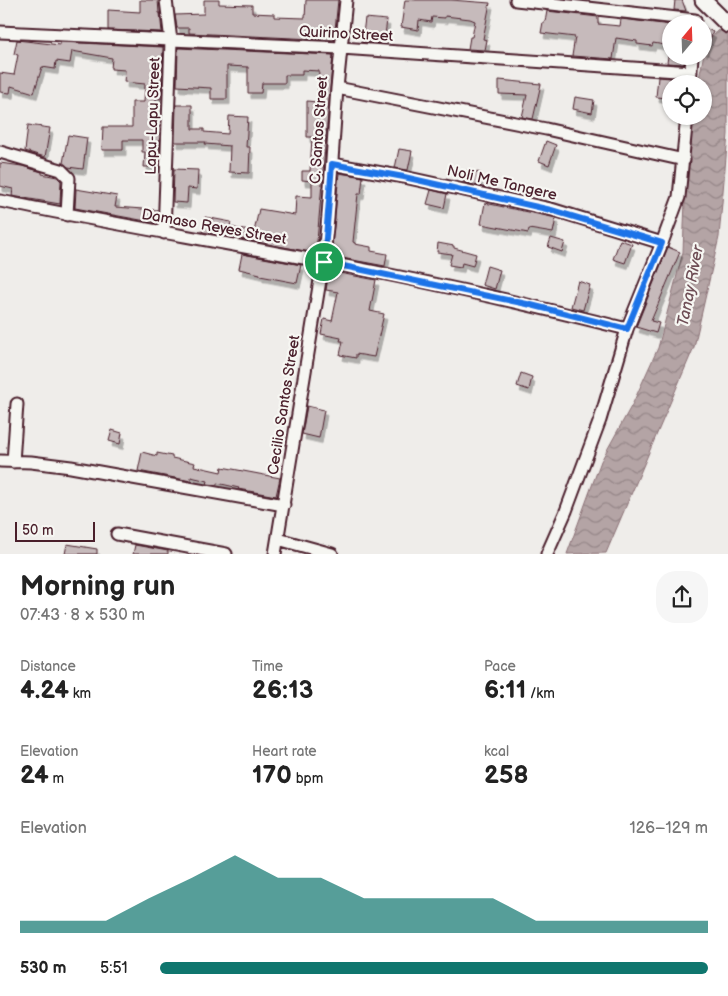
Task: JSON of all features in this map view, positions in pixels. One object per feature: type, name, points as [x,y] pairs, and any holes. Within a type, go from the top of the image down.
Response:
[{"type":"main road","points":[[703,0],[726,23]]},
{"type":"street","name":"Lapu-Lapu Street","points":[[164,233],[171,41],[166,0]]},
{"type":"street","name":"C. Santos Street","points":[[324,262],[337,88],[346,0]]},
{"type":"street","points":[[516,0],[662,18]]},
{"type":"street","points":[[698,15],[703,0]]},
{"type":"street","name":"Quirino Street","points":[[0,32],[342,48],[662,76]]},
{"type":"street","points":[[337,88],[546,129],[684,160]]},
{"type":"street","points":[[547,554],[566,511],[600,420],[627,329],[679,197],[686,125]]},
{"type":"street","points":[[0,152],[61,170],[69,178],[67,215]]},
{"type":"street","name":"Noli Me Tangere","points":[[332,164],[404,177],[551,210],[662,243]]},
{"type":"street","name":"Damaso Reyes Street","points":[[0,201],[324,262],[527,304],[627,329]]},
{"type":"street","name":"Cecilio Santos Street","points":[[275,554],[324,262]]},
{"type":"street","points":[[13,462],[17,404]]},
{"type":"street","points":[[0,461],[71,467],[284,505]]},
{"type":"street","points":[[117,534],[226,554]]},
{"type":"street","points":[[278,539],[332,554]]},
{"type":"water","name":"Tanay River","points":[[728,22],[728,134],[719,237],[694,347],[606,553],[567,554],[601,461],[633,403],[658,348],[683,252],[685,201],[692,125],[712,125],[712,75],[700,75],[702,65],[712,65],[712,36]]},
{"type":"building","points":[[140,0],[158,0],[162,32],[108,30],[108,10],[140,12]]},
{"type":"building","points":[[204,0],[219,0],[219,4],[252,5],[252,13],[274,14],[274,17],[305,18],[306,0],[338,0],[334,40],[189,33],[189,28],[177,28],[175,15],[204,14]]},
{"type":"building","points":[[405,0],[451,0],[490,3],[483,39],[487,40],[485,50],[468,49],[475,21],[470,19],[445,16],[445,18],[432,17],[431,22],[419,20],[418,30],[401,27]]},
{"type":"building","points":[[675,0],[682,0],[686,11],[674,10]]},
{"type":"building","points":[[547,11],[598,17],[598,24],[620,26],[621,19],[662,24],[662,44],[653,43],[652,46],[637,44],[637,41],[616,38],[613,59],[572,56],[575,37],[541,33],[543,22],[545,22]]},
{"type":"building","points":[[365,18],[387,20],[384,43],[362,42]]},
{"type":"building","points":[[17,40],[60,45],[60,42],[163,47],[161,99],[156,98],[155,126],[160,126],[159,167],[144,167],[145,152],[142,152],[142,140],[123,140],[123,150],[102,150],[103,127],[132,127],[132,102],[144,102],[145,84],[124,82],[125,70],[111,69],[112,58],[72,51],[70,63],[56,61],[55,69],[42,67],[34,93],[11,86],[10,93],[0,92],[0,73],[14,75],[18,55],[14,54]]},
{"type":"building","points":[[178,48],[333,55],[316,253],[202,232],[205,217],[231,222],[230,227],[254,232],[259,209],[295,215],[296,196],[312,197],[312,181],[302,180],[302,171],[310,171],[312,137],[307,137],[307,101],[317,102],[319,71],[302,70],[302,75],[285,75],[285,83],[262,83],[261,93],[248,93],[248,67],[227,66],[227,99],[211,99],[211,88],[177,86]]},
{"type":"building","points":[[658,77],[662,77],[662,98],[656,97]]},
{"type":"building","points":[[499,80],[541,84],[533,119],[522,117],[527,95],[499,94]]},
{"type":"building","points":[[575,97],[594,100],[592,113],[573,109]]},
{"type":"building","points":[[176,105],[192,105],[192,129],[204,129],[204,132],[228,134],[229,116],[248,117],[246,147],[250,147],[249,173],[229,172],[230,146],[205,144],[206,142],[175,142]]},
{"type":"building","points":[[28,125],[50,128],[45,157],[25,151]]},
{"type":"building","points":[[68,135],[87,138],[83,169],[68,167],[63,163]]},
{"type":"building","points":[[546,141],[556,145],[549,165],[539,161]]},
{"type":"building","points":[[399,149],[412,151],[408,170],[395,168]]},
{"type":"building","points":[[0,163],[22,166],[42,172],[42,174],[57,177],[61,181],[60,204],[12,196],[13,189],[0,186]]},
{"type":"building","points":[[174,169],[198,170],[197,189],[188,188],[187,203],[173,202]]},
{"type":"building","points":[[467,170],[481,173],[478,186],[463,182]]},
{"type":"building","points":[[339,173],[363,177],[361,194],[358,194],[353,242],[371,247],[371,251],[387,254],[385,266],[331,256]]},
{"type":"building","points":[[76,189],[117,196],[115,207],[157,210],[157,223],[75,208]]},
{"type":"building","points":[[431,190],[447,194],[444,208],[427,204]]},
{"type":"building","points":[[485,203],[556,218],[553,233],[529,229],[528,233],[481,224]]},
{"type":"building","points":[[551,238],[565,242],[562,252],[548,247]]},
{"type":"building","points":[[620,240],[632,244],[625,263],[613,259]]},
{"type":"building","points":[[438,243],[454,246],[454,248],[476,254],[473,266],[462,263],[461,267],[449,265],[452,254],[437,252]]},
{"type":"building","points":[[668,247],[680,252],[651,321],[659,323],[656,333],[636,327]]},
{"type":"building","points":[[242,254],[301,265],[297,283],[260,276],[260,274],[239,269]]},
{"type":"building","points":[[487,266],[500,270],[495,289],[482,285]]},
{"type":"building","points":[[329,271],[376,280],[370,311],[384,314],[374,357],[356,354],[356,358],[340,355],[343,341],[340,341],[341,338],[321,334],[324,319],[332,321],[338,292],[326,290]]},
{"type":"building","points":[[578,281],[590,285],[583,310],[571,307]]},
{"type":"building","points":[[521,373],[532,377],[529,390],[517,386]]},
{"type":"building","points":[[307,406],[324,410],[319,438],[302,434]]},
{"type":"building","points":[[112,430],[122,433],[120,444],[109,441]]},
{"type":"building","points":[[142,452],[157,456],[157,453],[172,456],[172,458],[195,463],[194,466],[221,472],[222,467],[280,478],[276,496],[217,483],[217,485],[207,484],[208,481],[191,477],[191,481],[138,471]]},
{"type":"building","points":[[67,544],[97,549],[97,554],[65,554]]},
{"type":"building","points":[[135,545],[168,551],[168,554],[133,554]]},
{"type":"route","points":[[332,164],[404,177],[551,210],[662,243],[627,329],[527,304],[324,262],[332,164]]}]
